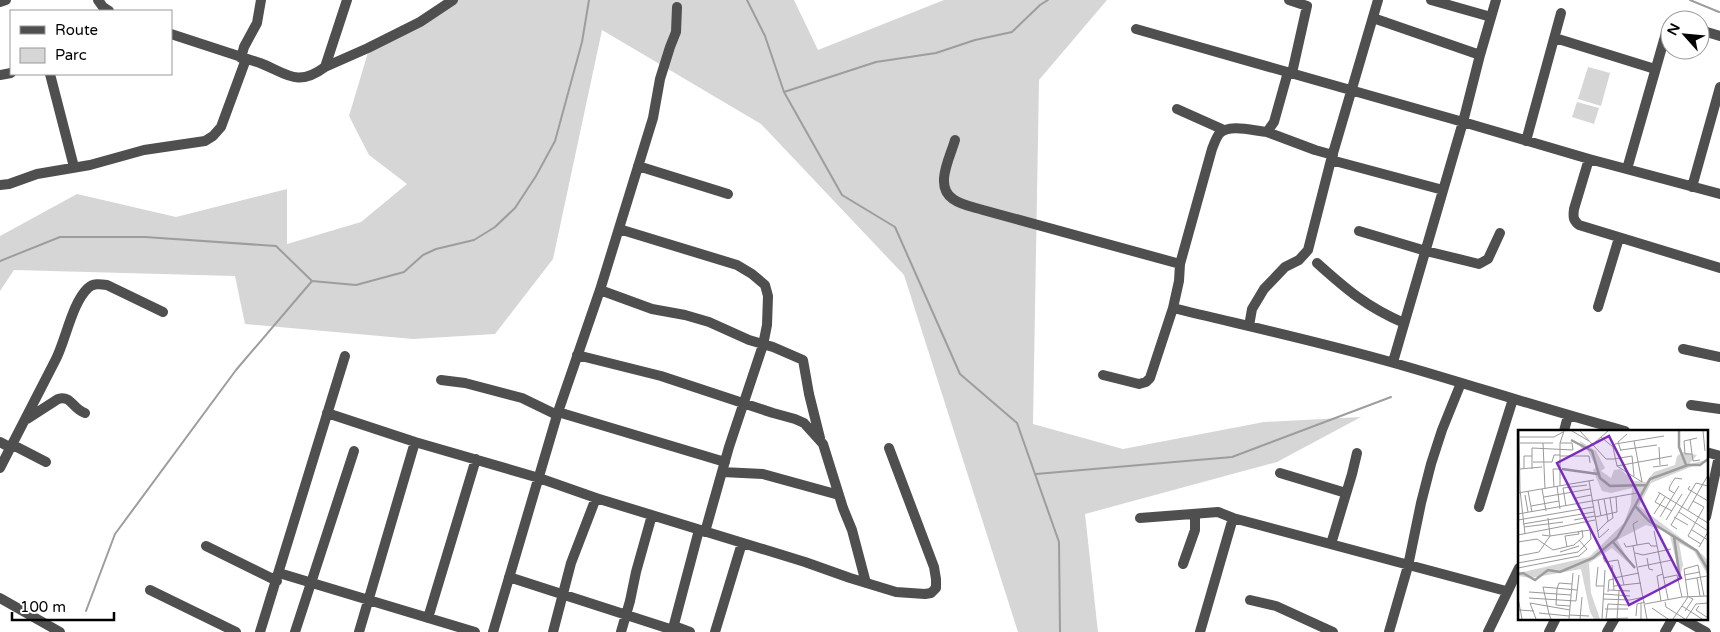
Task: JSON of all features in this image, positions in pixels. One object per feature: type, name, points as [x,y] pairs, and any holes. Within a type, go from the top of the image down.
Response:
[{"type":"street","points":[[0,2],[6,0]]},
{"type":"street","points":[[98,0],[108,10]]},
{"type":"street","points":[[0,185],[9,184],[37,174],[90,165],[144,150],[205,141],[213,136],[221,127],[244,58],[244,47],[257,23],[261,0]]},
{"type":"street","points":[[324,67],[347,0]]},
{"type":"street","points":[[172,34],[244,58],[294,78],[307,76],[420,22],[453,0]]},
{"type":"street","points":[[1267,132],[1274,122],[1290,73],[1308,3],[1288,0]]},
{"type":"street","points":[[1249,326],[1252,309],[1264,289],[1285,267],[1299,260],[1308,250],[1332,157],[1378,0]]},
{"type":"street","points":[[1431,0],[1491,17]]},
{"type":"street","points":[[1393,362],[1464,122],[1480,55],[1496,0]]},
{"type":"street","points":[[493,632],[558,414],[600,290],[653,118],[660,79],[676,32],[678,6]]},
{"type":"street","points":[[1526,141],[1561,13]]},
{"type":"street","points":[[1373,18],[1480,55]]},
{"type":"street","points":[[1136,29],[1589,159],[1720,194]]},
{"type":"street","points":[[1555,38],[1656,69]]},
{"type":"street","points":[[1627,169],[1660,55]]},
{"type":"street","points":[[50,75],[74,167]]},
{"type":"street","points":[[1692,187],[1720,87]]},
{"type":"street","points":[[1177,110],[1224,130]]},
{"type":"street","points":[[1103,375],[1139,384],[1146,382],[1150,378],[1172,308],[1179,280],[1180,264],[1215,142],[1219,134],[1224,130],[1238,128],[1267,132],[1332,157],[1443,190]]},
{"type":"street","points":[[955,140],[944,175],[943,188],[955,200],[983,210],[1180,264]]},
{"type":"street","points":[[1589,159],[1574,209],[1574,222],[1619,238],[1720,268]]},
{"type":"street","points":[[638,166],[728,194]]},
{"type":"street","points":[[619,229],[730,263],[752,274],[765,285],[768,296],[767,325],[763,345],[702,531],[673,629]]},
{"type":"street","points":[[1359,231],[1426,252],[1479,264],[1488,259],[1500,232]]},
{"type":"street","points":[[1598,307],[1619,238]]},
{"type":"street","points":[[1318,263],[1343,287],[1368,305],[1404,323]]},
{"type":"street","points":[[0,468],[62,346],[68,324],[80,299],[89,287],[97,284],[107,285],[163,312]]},
{"type":"street","points":[[600,290],[652,309],[709,322],[804,360],[809,394],[820,438],[852,530],[866,583]]},
{"type":"street","points":[[1172,308],[1393,362],[1568,416],[1621,430]]},
{"type":"street","points":[[1683,349],[1720,357]]},
{"type":"street","points":[[577,355],[661,376],[795,419],[804,423],[820,438]]},
{"type":"street","points":[[260,632],[345,356]]},
{"type":"street","points":[[442,380],[522,398],[558,414],[725,462]]},
{"type":"street","points":[[1389,632],[1408,566],[1431,464],[1442,430],[1462,383]]},
{"type":"street","points":[[26,419],[58,398],[64,397],[68,398],[77,410],[84,413]]},
{"type":"street","points":[[1479,507],[1513,398]]},
{"type":"street","points":[[1691,405],[1720,410]]},
{"type":"street","points":[[327,413],[415,442],[539,478],[596,498],[896,592],[911,594],[931,593],[936,588],[934,567],[889,448]]},
{"type":"street","points":[[1564,430],[1568,416]]},
{"type":"street","points":[[0,442],[46,462]]},
{"type":"street","points":[[359,632],[415,442]]},
{"type":"street","points":[[296,632],[354,451]]},
{"type":"street","points":[[1331,544],[1357,453]]},
{"type":"street","points":[[1709,496],[1720,456]]},
{"type":"street","points":[[428,618],[476,460]]},
{"type":"street","points":[[722,472],[763,474],[839,495]]},
{"type":"street","points":[[1280,473],[1346,493]]},
{"type":"street","points":[[553,632],[571,563],[596,498]]},
{"type":"street","points":[[1140,518],[1218,512],[1233,518],[1506,591]]},
{"type":"street","points":[[621,632],[652,515]]},
{"type":"street","points":[[1183,564],[1195,530],[1195,515]]},
{"type":"street","points":[[1200,632],[1233,518]]},
{"type":"street","points":[[715,632],[742,543]]},
{"type":"street","points":[[206,546],[278,577],[311,582],[475,632]]},
{"type":"street","points":[[1488,632],[1506,591],[1518,570]]},
{"type":"street","points":[[509,578],[626,615],[690,632]]},
{"type":"street","points":[[150,590],[236,632]]},
{"type":"street","points":[[0,598],[60,632]]},
{"type":"street","points":[[1250,600],[1276,606],[1333,632]]},
{"type":"street","points":[[1548,632],[1555,620]]},
{"type":"street","points":[[1607,632],[1614,620]]},
{"type":"street","points":[[1665,632],[1672,620]]},
{"type":"street","points":[[1685,620],[1706,632]]},
{"type":"green space","points":[[456,0],[794,0],[818,50],[944,0],[1107,0],[1039,80],[1033,424],[1123,449],[1264,422],[1361,417],[1277,462],[1085,514],[1098,632],[1018,632],[904,275],[761,124],[602,30],[553,259],[495,334],[413,339],[245,324],[235,276],[14,270],[0,291],[0,236],[77,194],[176,217],[287,189],[287,244],[361,222],[407,184],[369,155],[349,116],[369,49]]},
{"type":"green space","points":[[1588,67],[1610,73],[1601,106],[1578,99]]},
{"type":"green space","points":[[1577,102],[1599,108],[1594,124],[1572,117]]},
{"type":"waterway","points":[[0,261],[60,237],[145,237],[276,246],[312,281],[356,285],[404,272],[423,255],[436,249],[474,240],[495,227],[515,208],[536,176],[555,141],[582,42],[589,0]]},
{"type":"waterway","points":[[747,0],[765,36],[784,92],[842,195],[895,227],[960,374],[1017,423],[1059,542],[1060,632]]},
{"type":"waterway","points":[[784,92],[876,62],[936,53],[975,40],[1012,32],[1040,5],[1048,0]]},
{"type":"waterway","points":[[1690,0],[1719,12]]},
{"type":"waterway","points":[[86,611],[115,534],[236,370],[312,281]]},
{"type":"waterway","points":[[1036,474],[1232,457],[1391,397]]}]
